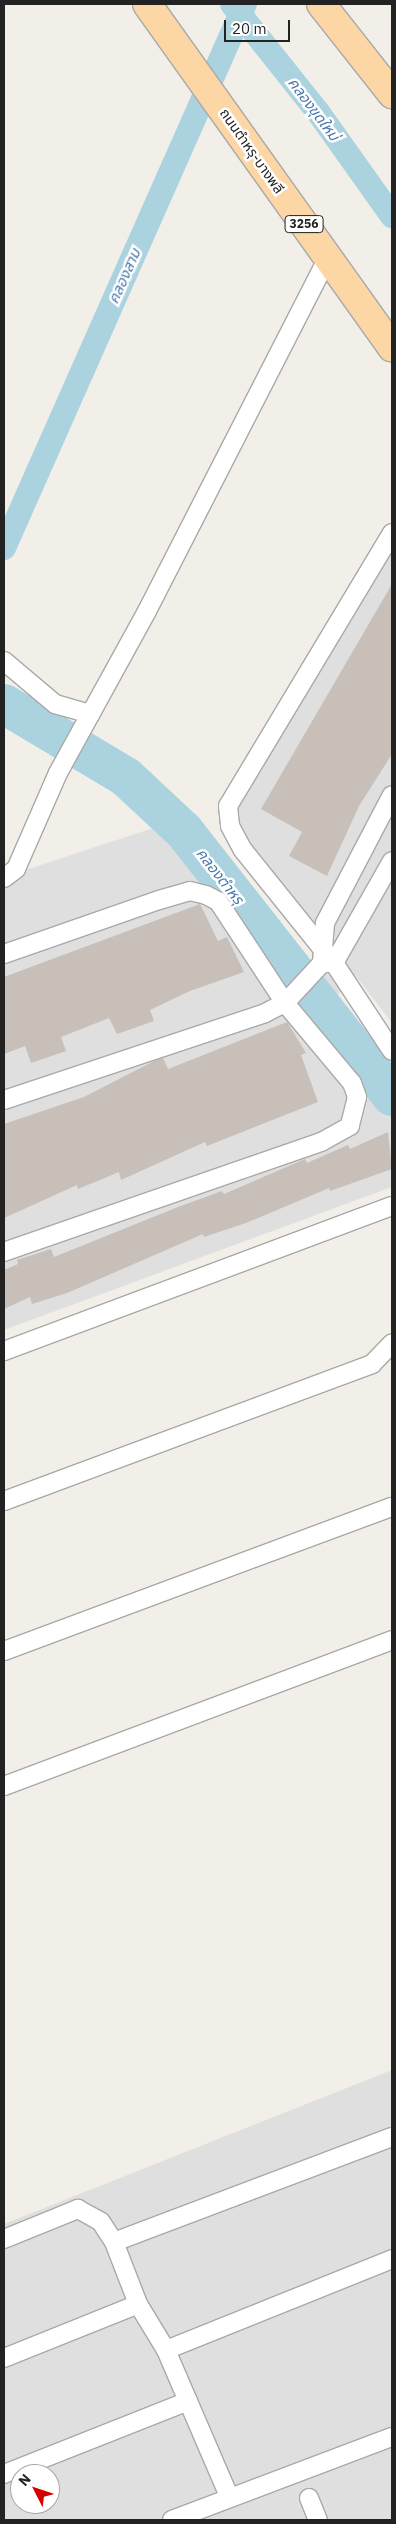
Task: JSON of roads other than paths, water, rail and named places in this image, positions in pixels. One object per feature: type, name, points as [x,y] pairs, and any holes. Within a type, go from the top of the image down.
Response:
[{"type":"main road","name":"ถนนตำหรุ-บางพลี","points":[[147,4],[392,348]]},
{"type":"main road","points":[[321,4],[392,94]]},
{"type":"street","points":[[4,878],[16,869],[66,758],[91,714],[328,258]]},
{"type":"street","points":[[392,533],[228,806],[230,826],[243,850],[392,1051]]},
{"type":"street","points":[[4,661],[55,704],[91,714]]},
{"type":"street","points":[[323,960],[325,923],[392,795]]},
{"type":"street","points":[[4,1100],[265,1013],[285,1003],[323,960],[392,861]]},
{"type":"street","points":[[4,954],[190,891],[218,901],[285,1003],[352,1083],[358,1097],[350,1126],[321,1142],[4,1252]]},
{"type":"street","points":[[4,1351],[392,1206]]},
{"type":"street","points":[[4,1501],[372,1364],[392,1343]]},
{"type":"street","points":[[4,1651],[392,1507]]},
{"type":"street","points":[[4,1786],[392,1640]]},
{"type":"street","points":[[114,2242],[392,2137]]},
{"type":"street","points":[[4,2239],[78,2209],[101,2222],[114,2242],[138,2304],[166,2350],[229,2496]]},
{"type":"street","points":[[166,2350],[392,2259]]},
{"type":"street","points":[[4,2358],[138,2304]]},
{"type":"street","points":[[4,2474],[188,2401]]},
{"type":"street","points":[[172,2520],[199,2515],[229,2496],[392,2437]]},
{"type":"street","points":[[309,2498],[318,2520]]},
{"type":"waterway","name":"คลองขุดใหม่","points":[[232,4],[318,112],[392,216]]},
{"type":"waterway","name":"คลองสาม","points":[[4,548],[245,4]]},
{"type":"waterway","name":"คลองตำหรุ","points":[[4,704],[126,777],[184,831],[392,1096]]}]
